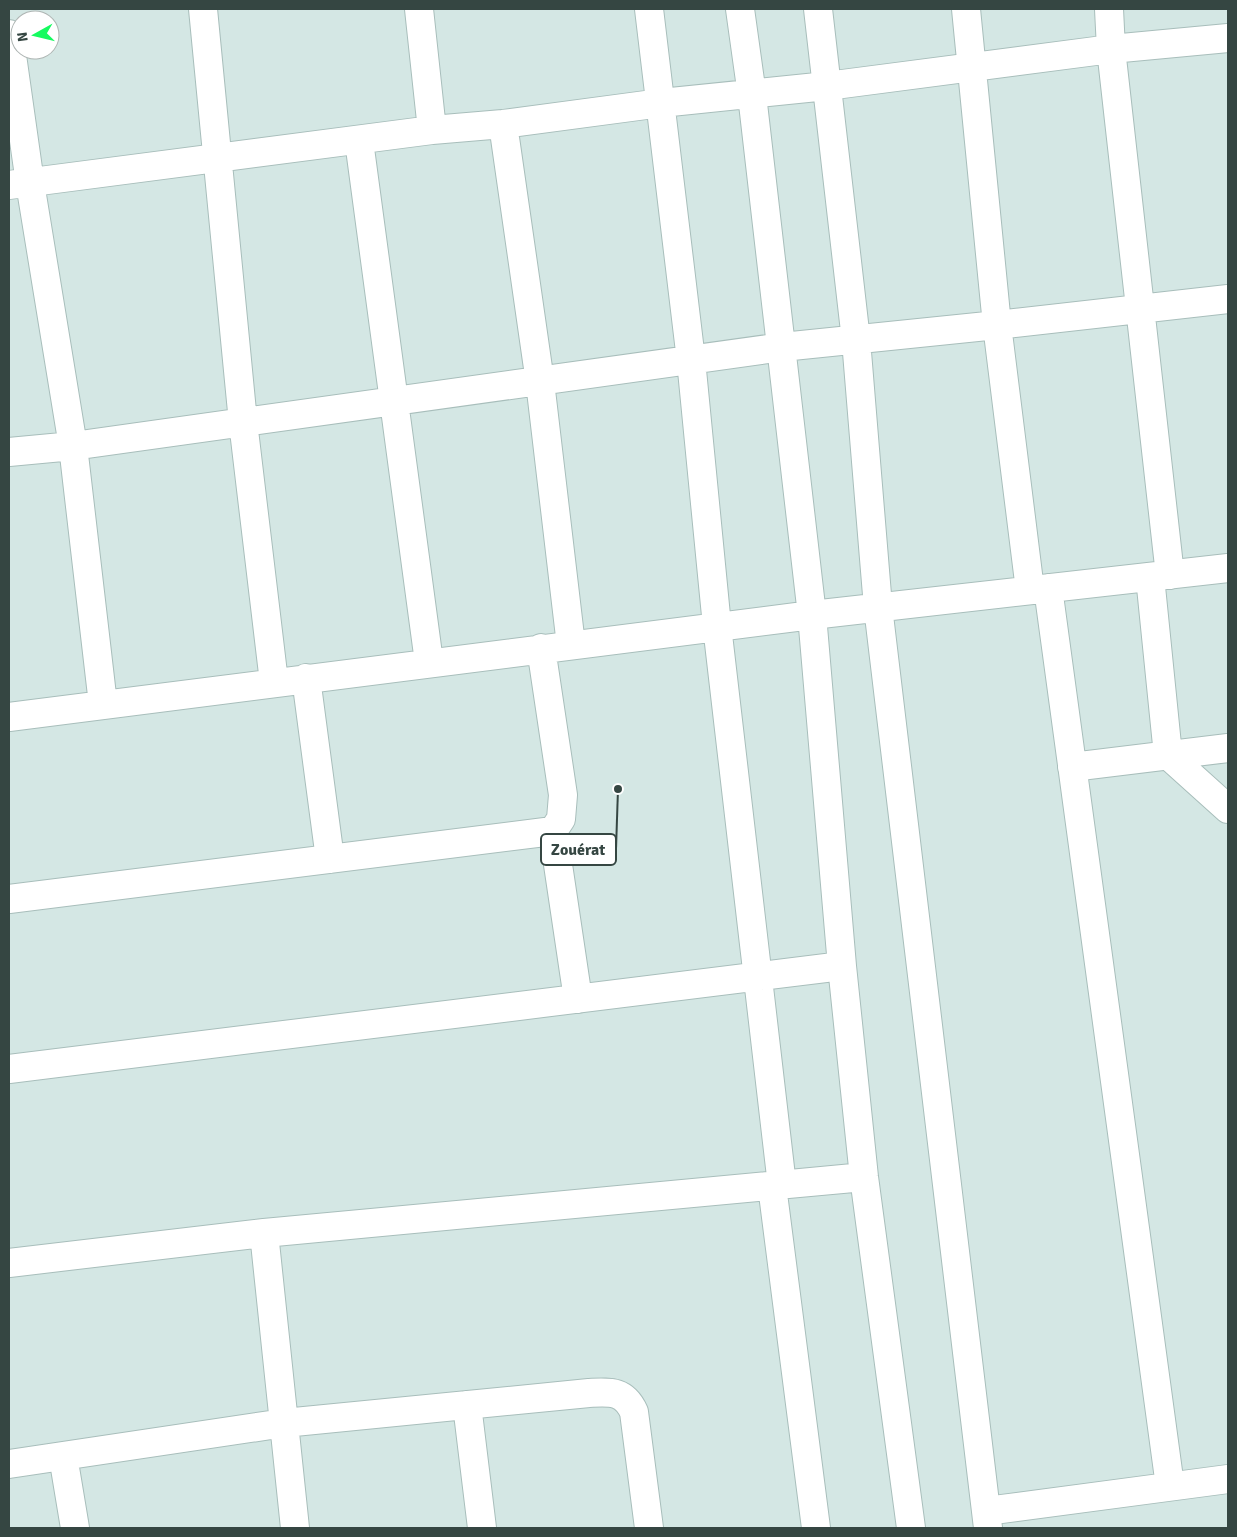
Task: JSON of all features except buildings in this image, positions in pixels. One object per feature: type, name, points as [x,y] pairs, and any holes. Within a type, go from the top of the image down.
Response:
[{"type":"street","points":[[203,9],[219,158],[243,422],[274,682]]},
{"type":"street","points":[[419,9],[432,130]]},
{"type":"street","points":[[649,9],[691,360],[717,626],[816,1528]]},
{"type":"street","points":[[740,9],[752,94],[812,614],[842,966],[864,1177],[911,1528]]},
{"type":"street","points":[[818,9],[856,340],[878,607],[987,1520],[1170,1486],[1228,1479]]},
{"type":"street","points":[[966,9],[997,325],[1039,589],[1072,767],[1170,1486]]},
{"type":"street","points":[[1109,9],[1111,49],[1140,310],[1160,576],[1168,755],[1228,810]]},
{"type":"street","points":[[9,34],[19,184],[73,446],[103,704]]},
{"type":"street","points":[[19,184],[432,130],[503,124],[661,103],[827,86],[1111,49],[1228,38]]},
{"type":"street","points":[[503,124],[540,382],[571,645]]},
{"type":"street","points":[[358,141],[429,662]]},
{"type":"street","points":[[9,452],[73,446],[782,347],[1140,310],[1228,299]]},
{"type":"street","points":[[9,717],[812,614],[1228,568]]},
{"type":"street","points":[[541,648],[563,795],[561,819],[553,831],[578,999]]},
{"type":"street","points":[[306,678],[330,859]]},
{"type":"street","points":[[1072,767],[1228,748]]},
{"type":"street","points":[[9,899],[553,831]]},
{"type":"street","points":[[9,1069],[842,966]]},
{"type":"street","points":[[9,1263],[264,1233],[864,1177]]},
{"type":"street","points":[[264,1233],[294,1528]]},
{"type":"street","points":[[9,1464],[284,1423],[611,1392],[624,1396],[634,1412],[649,1528]]},
{"type":"street","points":[[467,1405],[482,1528]]},
{"type":"street","points":[[63,1456],[75,1528]]},
{"type":"shaded area","points":[[9,9],[1228,9],[1228,1528],[9,1528]]},
{"type":"place","name":"Zouérat","points":[[618,789]]}]
